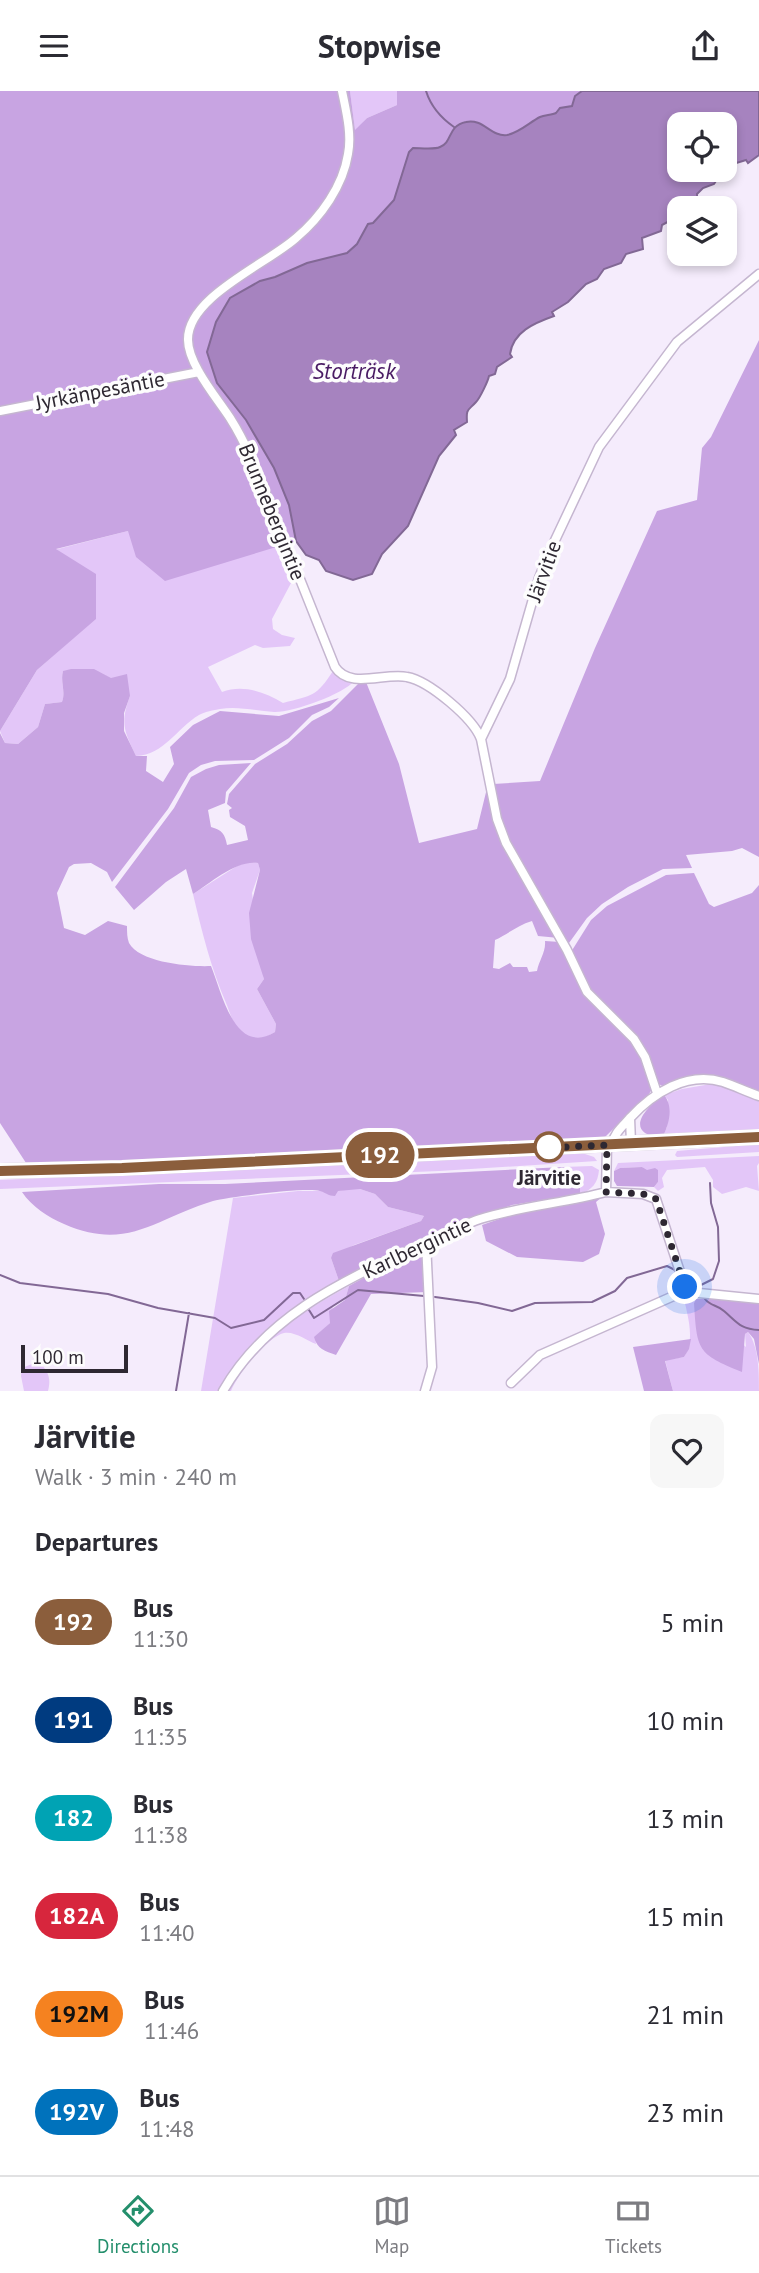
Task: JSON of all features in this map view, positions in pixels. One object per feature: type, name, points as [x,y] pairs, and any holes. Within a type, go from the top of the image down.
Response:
[{"type":"main road","points":[[0,1171],[122,1168],[759,1137]]},
{"type":"street","name":"Brunnebergintie","points":[[342,91],[349,132],[349,150],[332,195],[320,214],[296,239],[215,295],[196,314],[190,327],[188,342],[200,372],[245,443],[338,672],[359,679],[394,675],[420,680],[467,718],[481,739]]},
{"type":"street","name":"Järvitie","points":[[481,739],[510,679],[545,562],[599,447],[677,342],[759,274]]},
{"type":"street","name":"Jyrkänpesäntie","points":[[0,411],[200,372]]},
{"type":"street","points":[[481,739],[496,819],[506,843],[567,950],[587,992],[634,1039],[645,1057],[657,1093]]},
{"type":"street","points":[[606,1192],[609,1145],[618,1129],[657,1093],[683,1083],[709,1080],[722,1081],[759,1097]]},
{"type":"street","points":[[630,1118],[631,1143]]},
{"type":"street","name":"Karlbergintie","points":[[223,1391],[254,1346],[276,1325],[301,1308],[374,1266],[426,1242],[478,1220],[527,1206],[606,1192],[643,1194],[656,1199],[685,1287]]},
{"type":"street","points":[[425,1391],[432,1367],[426,1242]]},
{"type":"street","points":[[511,1383],[540,1355],[678,1294],[685,1287],[699,1293],[759,1299]]},
{"type":"shaded area","points":[[0,91],[350,91],[355,130],[367,118],[397,105],[397,91],[582,91],[575,96],[572,106],[560,108],[557,113],[541,117],[511,134],[501,135],[472,121],[456,127],[447,142],[440,147],[413,148],[409,152],[394,200],[373,223],[368,224],[357,244],[347,253],[307,263],[260,281],[230,298],[216,322],[207,352],[217,383],[246,420],[274,468],[289,505],[296,541],[165,581],[136,557],[128,531],[56,549],[96,574],[96,619],[37,670],[0,731]]},
{"type":"shaded area","points":[[350,91],[397,91],[397,105],[367,118],[355,131]]},
{"type":"shaded area","points":[[759,340],[759,857],[742,848],[686,855],[692,868],[663,869],[628,887],[602,904],[587,918],[569,943],[564,942],[506,839],[493,784],[540,781],[595,648],[657,511],[697,500],[702,448],[711,437]]},
{"type":"shaded area","points":[[128,531],[289,543],[299,568],[272,619],[273,629],[282,635],[295,638],[290,646],[263,648],[255,645],[208,667],[222,692],[253,690],[283,703],[313,694],[333,671],[354,681],[329,697],[292,709],[274,712],[227,708],[204,713],[191,720],[155,751],[136,756],[124,720],[130,696],[100,673],[86,670],[63,671],[62,702],[45,704],[38,727],[18,744],[5,743],[0,731],[37,670],[96,618],[54,550]]},
{"type":"shaded area","points":[[94,669],[111,678],[127,674],[130,696],[124,713],[124,731],[136,756],[147,756],[146,771],[163,782],[174,764],[170,747],[193,725],[220,711],[279,716],[339,698],[329,707],[312,715],[289,738],[254,760],[215,761],[201,765],[189,773],[168,809],[112,882],[107,872],[91,863],[69,867],[57,893],[64,928],[85,935],[108,921],[127,926],[129,943],[144,955],[191,966],[211,966],[232,1019],[240,1029],[250,1036],[261,1037],[275,1032],[276,1024],[257,989],[264,979],[251,939],[249,913],[260,870],[258,863],[232,869],[193,894],[186,869],[166,882],[134,910],[115,887],[174,808],[191,777],[206,769],[219,765],[251,763],[226,792],[225,803],[208,810],[211,827],[222,833],[227,845],[248,840],[245,826],[230,817],[229,810],[232,808],[227,804],[229,794],[255,764],[287,744],[312,721],[331,711],[360,682],[366,682],[399,764],[419,843],[477,829],[488,784],[494,824],[559,938],[538,936],[532,921],[522,925],[495,940],[493,968],[499,969],[510,963],[513,967],[527,967],[529,972],[537,971],[545,941],[560,942],[591,1003],[631,1040],[644,1059],[652,1089],[649,1094],[605,1137],[594,1139],[28,1166],[0,1123],[0,733],[5,743],[18,744],[38,727],[45,704],[62,702],[63,671]]},
{"type":"shaded area","points":[[248,862],[258,863],[260,870],[252,893],[264,979],[257,989],[276,1024],[275,1032],[258,1039],[241,1032],[232,1019],[211,963],[193,894]]},
{"type":"shaded area","points":[[694,873],[709,904],[714,907],[752,893],[759,885],[759,1091],[712,1077],[692,1079],[664,1087],[657,1083],[646,1054],[588,990],[571,952],[591,920],[607,906],[666,875]]},
{"type":"shaded area","points":[[711,1084],[726,1086],[759,1098],[759,1132],[662,1138],[667,1127],[668,1100],[664,1095]]},
{"type":"shaded area","points":[[664,1095],[669,1105],[667,1127],[662,1138],[650,1136],[640,1126],[641,1120],[644,1113]]},
{"type":"shaded area","points":[[759,1144],[759,1152],[675,1155],[677,1151]]},
{"type":"shaded area","points":[[582,1153],[594,1157],[597,1161],[439,1171],[0,1189],[0,1180]]},
{"type":"shaded area","points":[[759,1156],[759,1191],[746,1187],[722,1194],[713,1187],[713,1180],[705,1167],[667,1170],[662,1178],[664,1187],[658,1191],[654,1187],[658,1182],[642,1167],[620,1168],[614,1171],[618,1163]]},
{"type":"shaded area","points":[[592,1166],[599,1170],[596,1182],[580,1194],[576,1178],[563,1167]]},
{"type":"shaded area","points":[[563,1167],[580,1183],[580,1194],[512,1205],[433,1234],[339,1281],[331,1258],[333,1253],[421,1221],[424,1216],[388,1207],[375,1194],[360,1189],[338,1191],[335,1196],[320,1191],[299,1190],[213,1201],[141,1229],[106,1235],[86,1232],[46,1215],[22,1192],[159,1184],[225,1184]]},
{"type":"shaded area","points":[[642,1167],[658,1170],[658,1182],[654,1187],[617,1186],[614,1171],[620,1168]]},
{"type":"shaded area","points":[[349,1189],[375,1194],[388,1207],[424,1216],[421,1221],[354,1245],[331,1258],[339,1281],[270,1327],[242,1355],[218,1391],[201,1391],[233,1198]]},
{"type":"shaded area","points":[[602,1197],[596,1202],[605,1234],[599,1254],[583,1262],[517,1257],[486,1241],[482,1225],[511,1215]]},
{"type":"shaded area","points":[[419,1251],[425,1256],[428,1292],[371,1294],[336,1355],[319,1347],[314,1337],[330,1323],[329,1311],[345,1300],[349,1286]]},
{"type":"shaded area","points":[[349,1286],[345,1300],[333,1306],[330,1323],[315,1337],[316,1344],[292,1333],[277,1336],[253,1357],[231,1391],[227,1391],[248,1359],[262,1344],[285,1325]]},
{"type":"shaded area","points":[[683,1294],[696,1299],[694,1303],[746,1347],[745,1334],[748,1332],[756,1352],[759,1391],[673,1391],[665,1360],[684,1357],[688,1350],[690,1326]]},
{"type":"shaded area","points":[[696,1299],[730,1299],[759,1303],[759,1364],[754,1339],[748,1332],[745,1334],[742,1372],[708,1355],[702,1348],[696,1331]]},
{"type":"shaded area","points":[[691,1339],[684,1357],[665,1361],[673,1391],[644,1391],[633,1347]]},
{"type":"shaded area","points":[[41,1364],[46,1370],[48,1391],[24,1391],[22,1368]]},
{"type":"water","name":"Storträsk","points":[[582,91],[759,91],[759,155],[748,163],[746,160],[737,163],[737,112],[667,112],[667,182],[715,182],[714,184],[703,188],[697,196],[667,196],[667,222],[662,225],[661,231],[642,238],[643,249],[626,254],[621,263],[604,269],[597,279],[586,284],[568,302],[552,312],[554,316],[532,325],[520,334],[512,346],[512,357],[497,367],[495,374],[489,376],[480,397],[468,410],[467,422],[454,430],[456,435],[439,456],[408,526],[382,554],[372,574],[353,580],[326,571],[319,560],[306,555],[296,541],[289,505],[274,468],[246,420],[217,383],[207,352],[216,322],[230,298],[260,281],[307,263],[347,253],[357,244],[368,224],[373,223],[394,200],[409,152],[413,148],[440,147],[447,142],[456,127],[466,122],[472,121],[501,135],[507,135],[540,117],[556,113],[560,108],[572,106],[575,96]]},
{"type":"waterway","points":[[426,91],[437,112],[454,127]]},
{"type":"waterway","points":[[697,1287],[713,1279],[719,1261],[718,1227],[711,1203],[710,1183]]},
{"type":"waterway","points":[[435,1297],[512,1311],[535,1303],[592,1302],[615,1291],[627,1278],[667,1266],[675,1270]]},
{"type":"waterway","points":[[0,1275],[20,1283],[108,1294],[158,1308],[215,1318],[231,1328],[264,1320],[293,1293],[300,1293],[304,1299]]},
{"type":"waterway","points":[[688,1278],[696,1287]]},
{"type":"waterway","points":[[309,1310],[314,1318],[358,1290],[424,1296]]},
{"type":"waterway","points":[[705,1299],[736,1322],[759,1330]]},
{"type":"waterway","points":[[176,1391],[189,1313]]},
{"type":"bus line","name":"192","points":[[0,1171],[122,1168],[759,1137]]},
{"type":"place","name":"Järvitie","points":[[549,1147]]},
{"type":"route","points":[[549,1147],[545,1148],[607,1145],[606,1192],[643,1194],[656,1199],[685,1287]]}]
